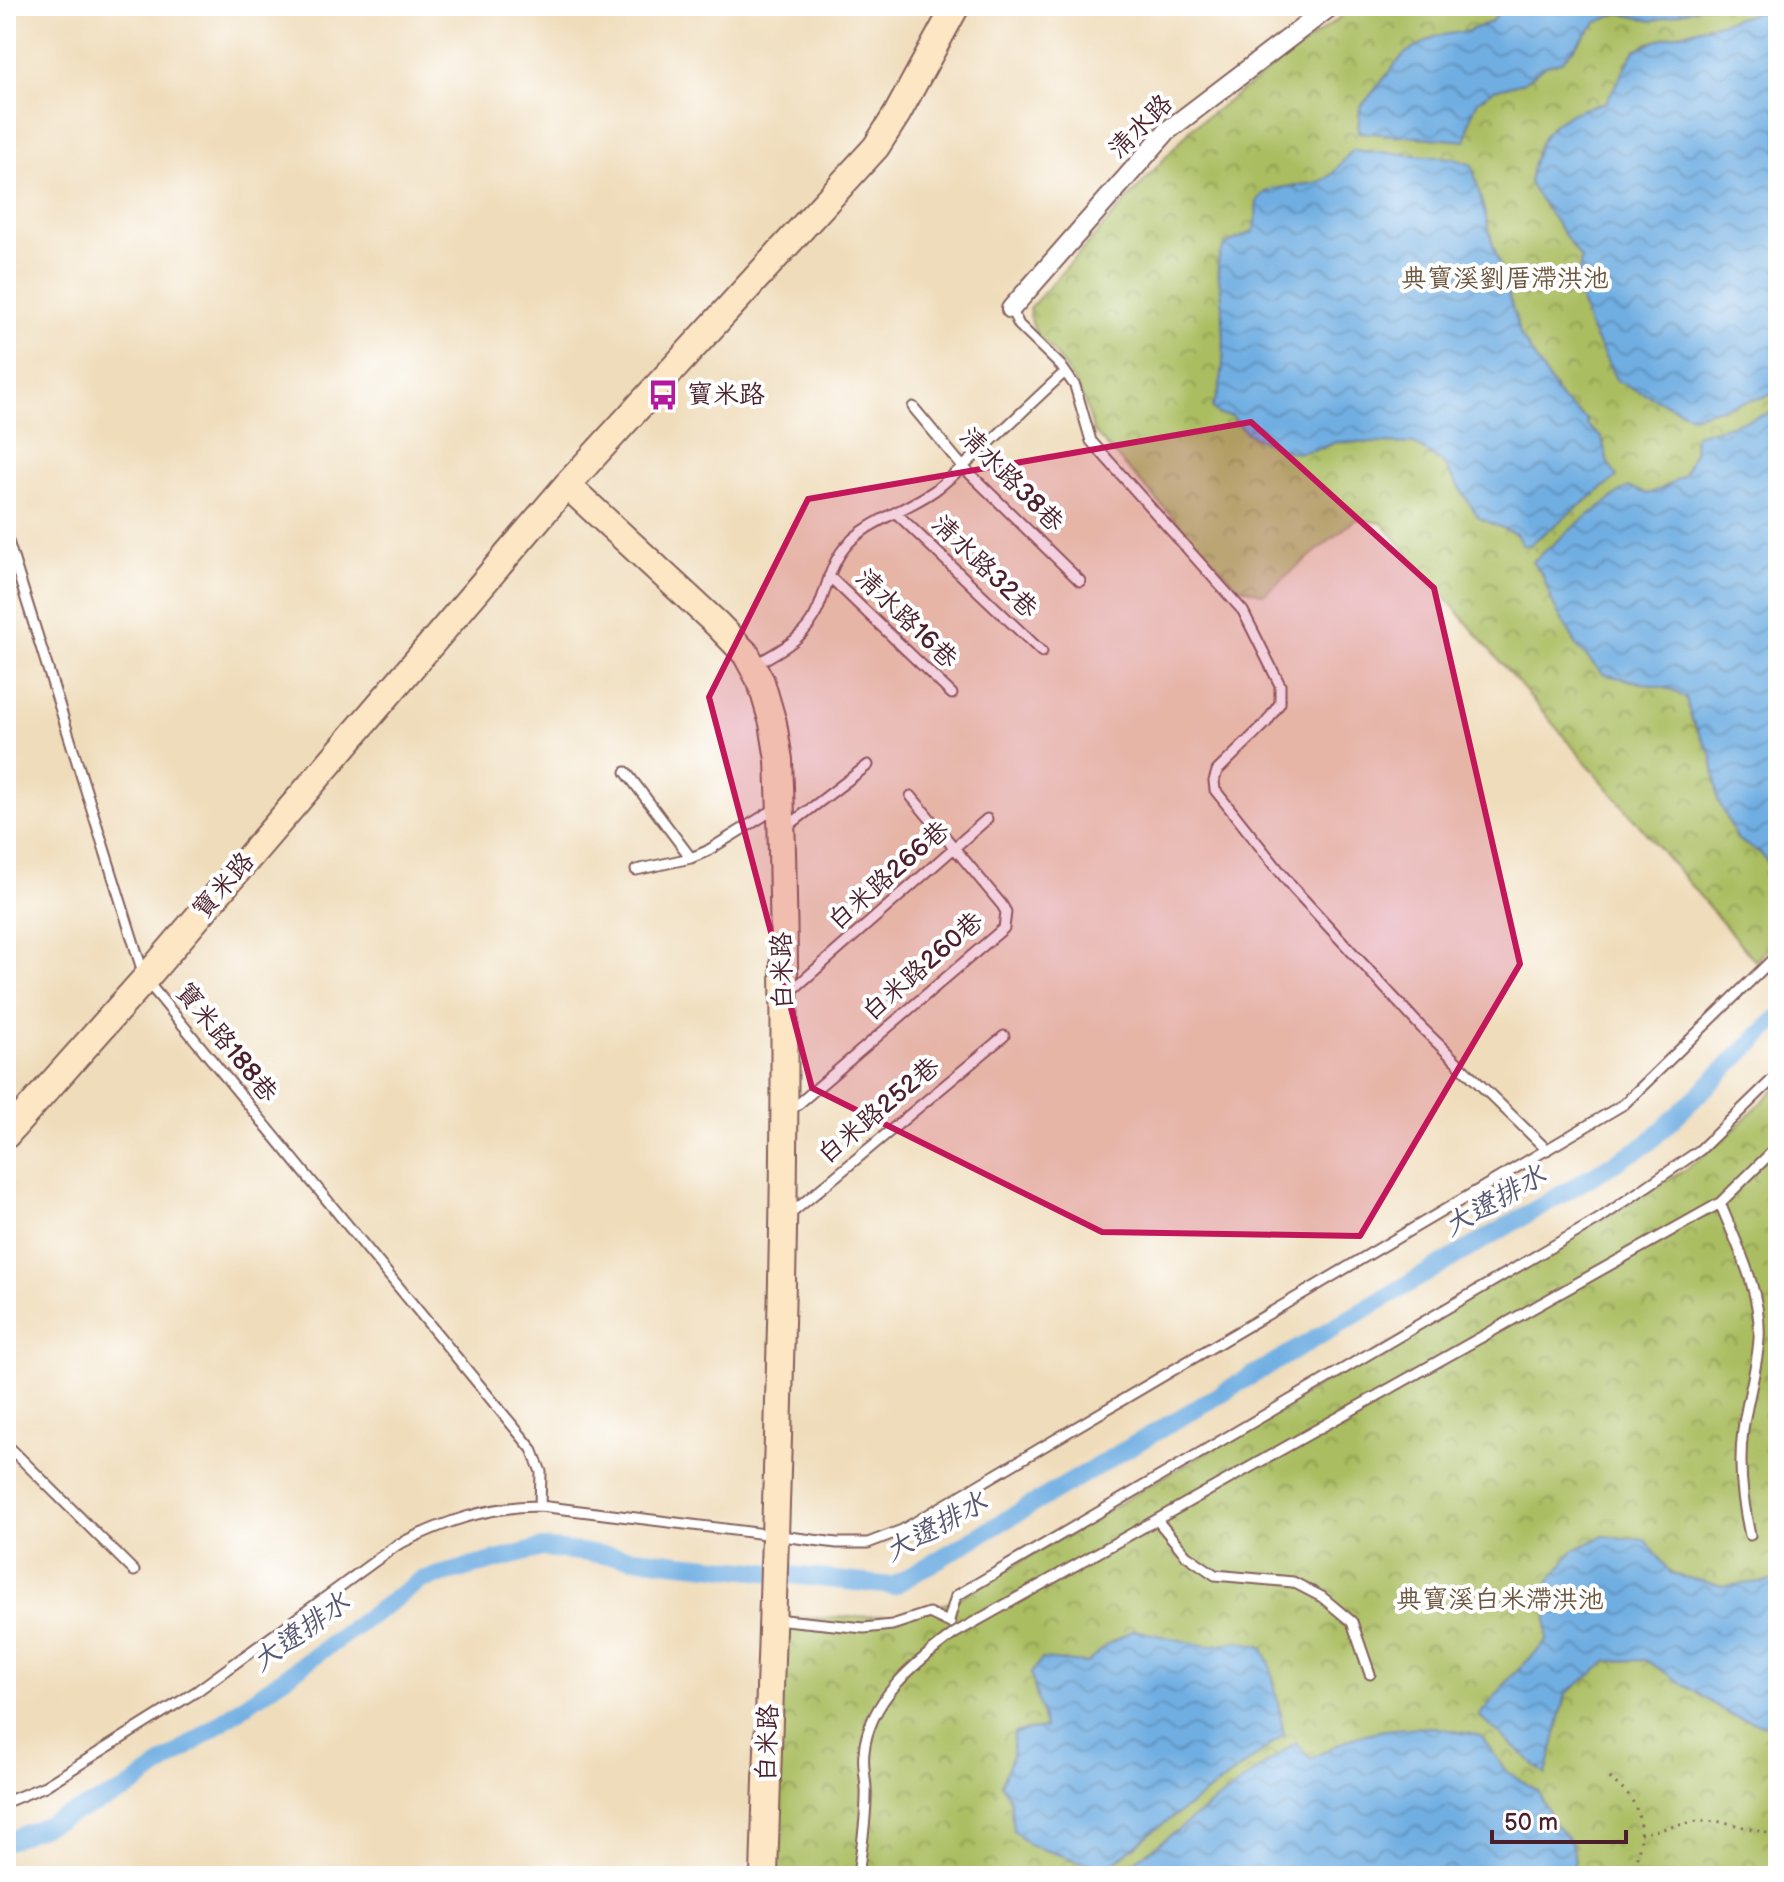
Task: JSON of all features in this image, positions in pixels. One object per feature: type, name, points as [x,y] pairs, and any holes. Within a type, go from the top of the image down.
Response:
[{"type":"street","name":"寶米路","points":[[6,1135],[145,979],[567,485],[876,147],[956,6]]},
{"type":"street","name":"清水路","points":[[1011,309],[1167,131],[1331,6]]},
{"type":"street","name":"白米路","points":[[567,485],[746,654],[761,682],[773,723],[779,760],[784,998],[782,1221],[776,1538],[764,1876]]},
{"type":"lane","points":[[1011,309],[1019,325],[1075,386],[1091,441],[1243,611],[1280,685],[1280,703],[1266,723],[1217,771],[1215,790],[1325,923],[1421,1027],[1547,1150]]},
{"type":"lane","points":[[753,666],[789,645],[807,629],[818,611],[829,576],[844,548],[857,536],[936,489],[1065,372]]},
{"type":"lane","name":"清水路38巷","points":[[913,407],[962,466],[1080,581]]},
{"type":"lane","name":"清水路32巷","points":[[896,513],[1042,652]]},
{"type":"lane","name":"寶米路188巷","points":[[6,535],[145,979],[532,1449],[541,1472],[540,1506]]},
{"type":"lane","name":"清水路16巷","points":[[829,576],[952,694]]},
{"type":"lane","points":[[636,870],[691,858],[781,818],[868,765]]},
{"type":"lane","points":[[626,772],[691,858]]},
{"type":"lane","name":"白米路260巷","points":[[783,1117],[1004,928],[1006,912],[911,796]]},
{"type":"lane","name":"白米路266巷","points":[[784,998],[987,819]]},
{"type":"lane","points":[[6,1802],[45,1786],[197,1691],[397,1545],[434,1526],[470,1514],[517,1506],[540,1506],[776,1538],[854,1544],[882,1539],[902,1530],[1624,1104],[1778,954]]},
{"type":"lane","name":"白米路252巷","points":[[782,1221],[1004,1036]]},
{"type":"lane","points":[[955,1633],[949,1620],[956,1596],[1599,1219],[1700,1150],[1778,1074]]},
{"type":"lane","points":[[858,1876],[866,1796],[864,1752],[873,1720],[892,1688],[921,1658],[955,1633],[1720,1203],[1778,1146]]},
{"type":"lane","points":[[1720,1203],[1753,1288],[1760,1337],[1743,1430],[1740,1469],[1750,1535]]},
{"type":"lane","points":[[6,1444],[134,1571]]},
{"type":"lane","points":[[1157,1520],[1186,1555],[1215,1575],[1293,1582],[1322,1597],[1352,1622],[1370,1674]]},
{"type":"lane","points":[[772,1614],[864,1628],[892,1625],[929,1613],[949,1620]]},
{"type":"path","points":[[1610,1778],[1629,1796],[1637,1812],[1640,1834],[1637,1862],[1629,1876]]},
{"type":"path","points":[[1640,1834],[1697,1821],[1724,1822],[1778,1836]]},
{"type":"highlighted area","points":[[1251,422],[1434,588],[1520,964],[1360,1236],[1102,1232],[812,1088],[709,697],[808,499]]},
{"type":"green space","name":"典寶溪劉厝滯洪池","points":[[1355,6],[1778,6],[1778,939],[1755,961],[1382,523],[1356,519],[1264,594],[1237,586],[1093,431],[1077,387],[1034,329],[1029,309],[1192,128]]},
{"type":"green space","name":"典寶溪白米滯洪池","points":[[1778,1086],[1778,1876],[773,1876],[774,1620],[901,1615],[952,1602],[1683,1171],[1723,1140]]},
{"type":"water","points":[[1504,6],[1703,6],[1653,21],[1618,13],[1596,23],[1561,62],[1546,65],[1524,82],[1494,90],[1478,101],[1466,141],[1358,132],[1360,108],[1404,54],[1436,36],[1468,31],[1491,22]]},
{"type":"water","points":[[1778,7],[1778,393],[1692,416],[1617,381],[1589,326],[1577,287],[1581,259],[1529,183],[1543,137],[1561,119],[1606,102],[1635,50],[1660,39]]},
{"type":"water","points":[[1353,150],[1452,158],[1472,165],[1521,336],[1561,399],[1587,420],[1587,425],[1602,438],[1608,463],[1617,477],[1529,545],[1522,545],[1516,534],[1479,518],[1443,463],[1414,444],[1336,442],[1296,453],[1246,433],[1232,416],[1219,415],[1212,407],[1220,384],[1223,356],[1222,294],[1218,266],[1221,252],[1228,244],[1253,232],[1256,205],[1262,195],[1279,188],[1319,182],[1334,172]]},
{"type":"water","points":[[1778,411],[1778,874],[1760,853],[1738,840],[1718,800],[1712,756],[1692,720],[1686,699],[1673,690],[1603,674],[1579,649],[1554,606],[1542,574],[1532,562],[1628,487],[1648,494],[1684,475],[1694,452],[1695,435]]},
{"type":"water","points":[[1603,1536],[1646,1540],[1671,1574],[1723,1586],[1778,1580],[1778,1728],[1732,1716],[1646,1660],[1608,1661],[1566,1694],[1546,1775],[1479,1716],[1510,1678],[1547,1641],[1547,1584],[1574,1550]]},
{"type":"water","points":[[1134,1630],[1207,1646],[1240,1641],[1261,1646],[1270,1663],[1284,1734],[1110,1867],[1085,1863],[1029,1845],[1013,1830],[1010,1799],[1001,1784],[1012,1757],[1014,1732],[1045,1728],[1031,1674],[1042,1659],[1087,1663],[1108,1644]]},
{"type":"water","points":[[1434,1727],[1481,1736],[1506,1771],[1538,1791],[1552,1821],[1572,1844],[1575,1862],[1566,1876],[1115,1876],[1296,1742],[1311,1759],[1342,1742],[1370,1733]]},
{"type":"waterway","name":"大遼排水","points":[[6,1842],[125,1791],[421,1580],[542,1548],[893,1586],[1647,1144],[1778,1018]]},
{"type":"place","name":"寶米路","points":[[663,395]]}]
